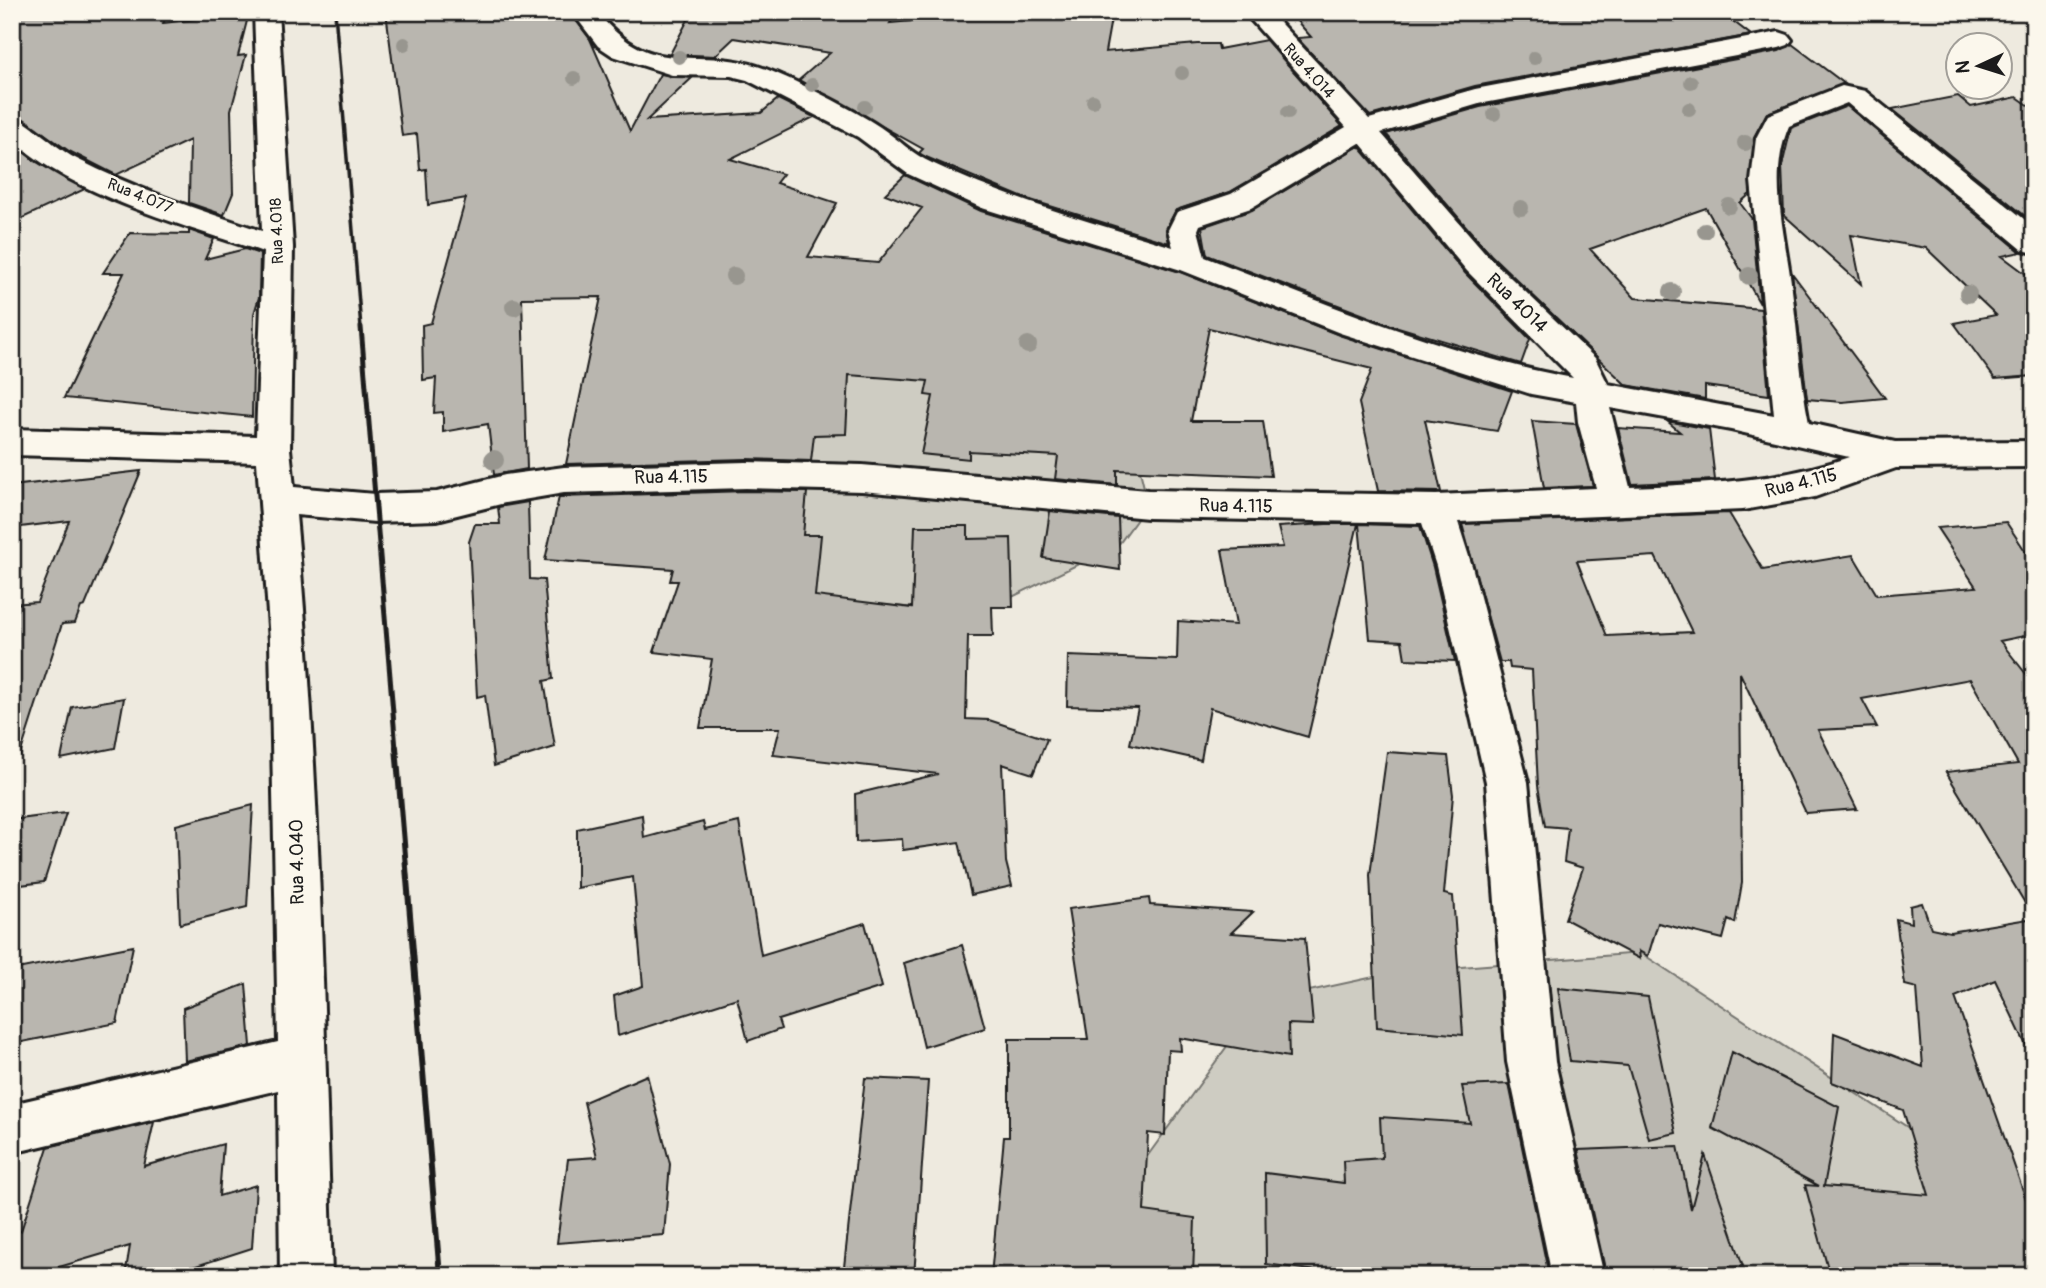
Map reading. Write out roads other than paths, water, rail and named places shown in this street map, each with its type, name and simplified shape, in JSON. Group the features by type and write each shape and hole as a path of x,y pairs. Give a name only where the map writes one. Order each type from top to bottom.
{"street":[{"name":"Rua 4.018","path":"266,12 278,247 273,449"},
{"path":"584,12 607,41 622,51 672,67 731,68 756,74 869,131 918,168 992,201 1192,263 1351,326 1531,382 1794,431 1895,455"},
{"name":"Rua 4.014","path":"1256,12 1363,129"},
{"path":"1192,263 1183,230 1187,219 1241,201 1363,129 1475,97 1779,40"},
{"path":"1794,431 1781,349 1765,170 1772,130 1778,121 1842,94 1856,97 2034,243"},
{"name":"Rua 4.077","path":"12,124 34,146 71,167 195,219 278,247"},
{"name":"Rua 4014","path":"1363,129 1478,264 1583,366 1591,380 1595,422 1617,502"},
{"path":"12,442 273,449"},
{"name":"Rua 4.040","path":"273,449 275,499 289,641 297,828 306,1276"},
{"name":"Rua 4.115","path":"275,499 375,508 437,506 505,489 564,480 746,475 862,478 1148,504 1436,509 1744,496 1815,484 1895,455 2034,454"},
{"path":"1436,509 1454,566 1507,782 1531,1062 1578,1276"},
{"path":"12,1129 300,1061"}],"railway":[{"path":"335,12 361,328"},
{"path":"361,327 396,749"},
{"path":"396,747 440,1276"}]}
